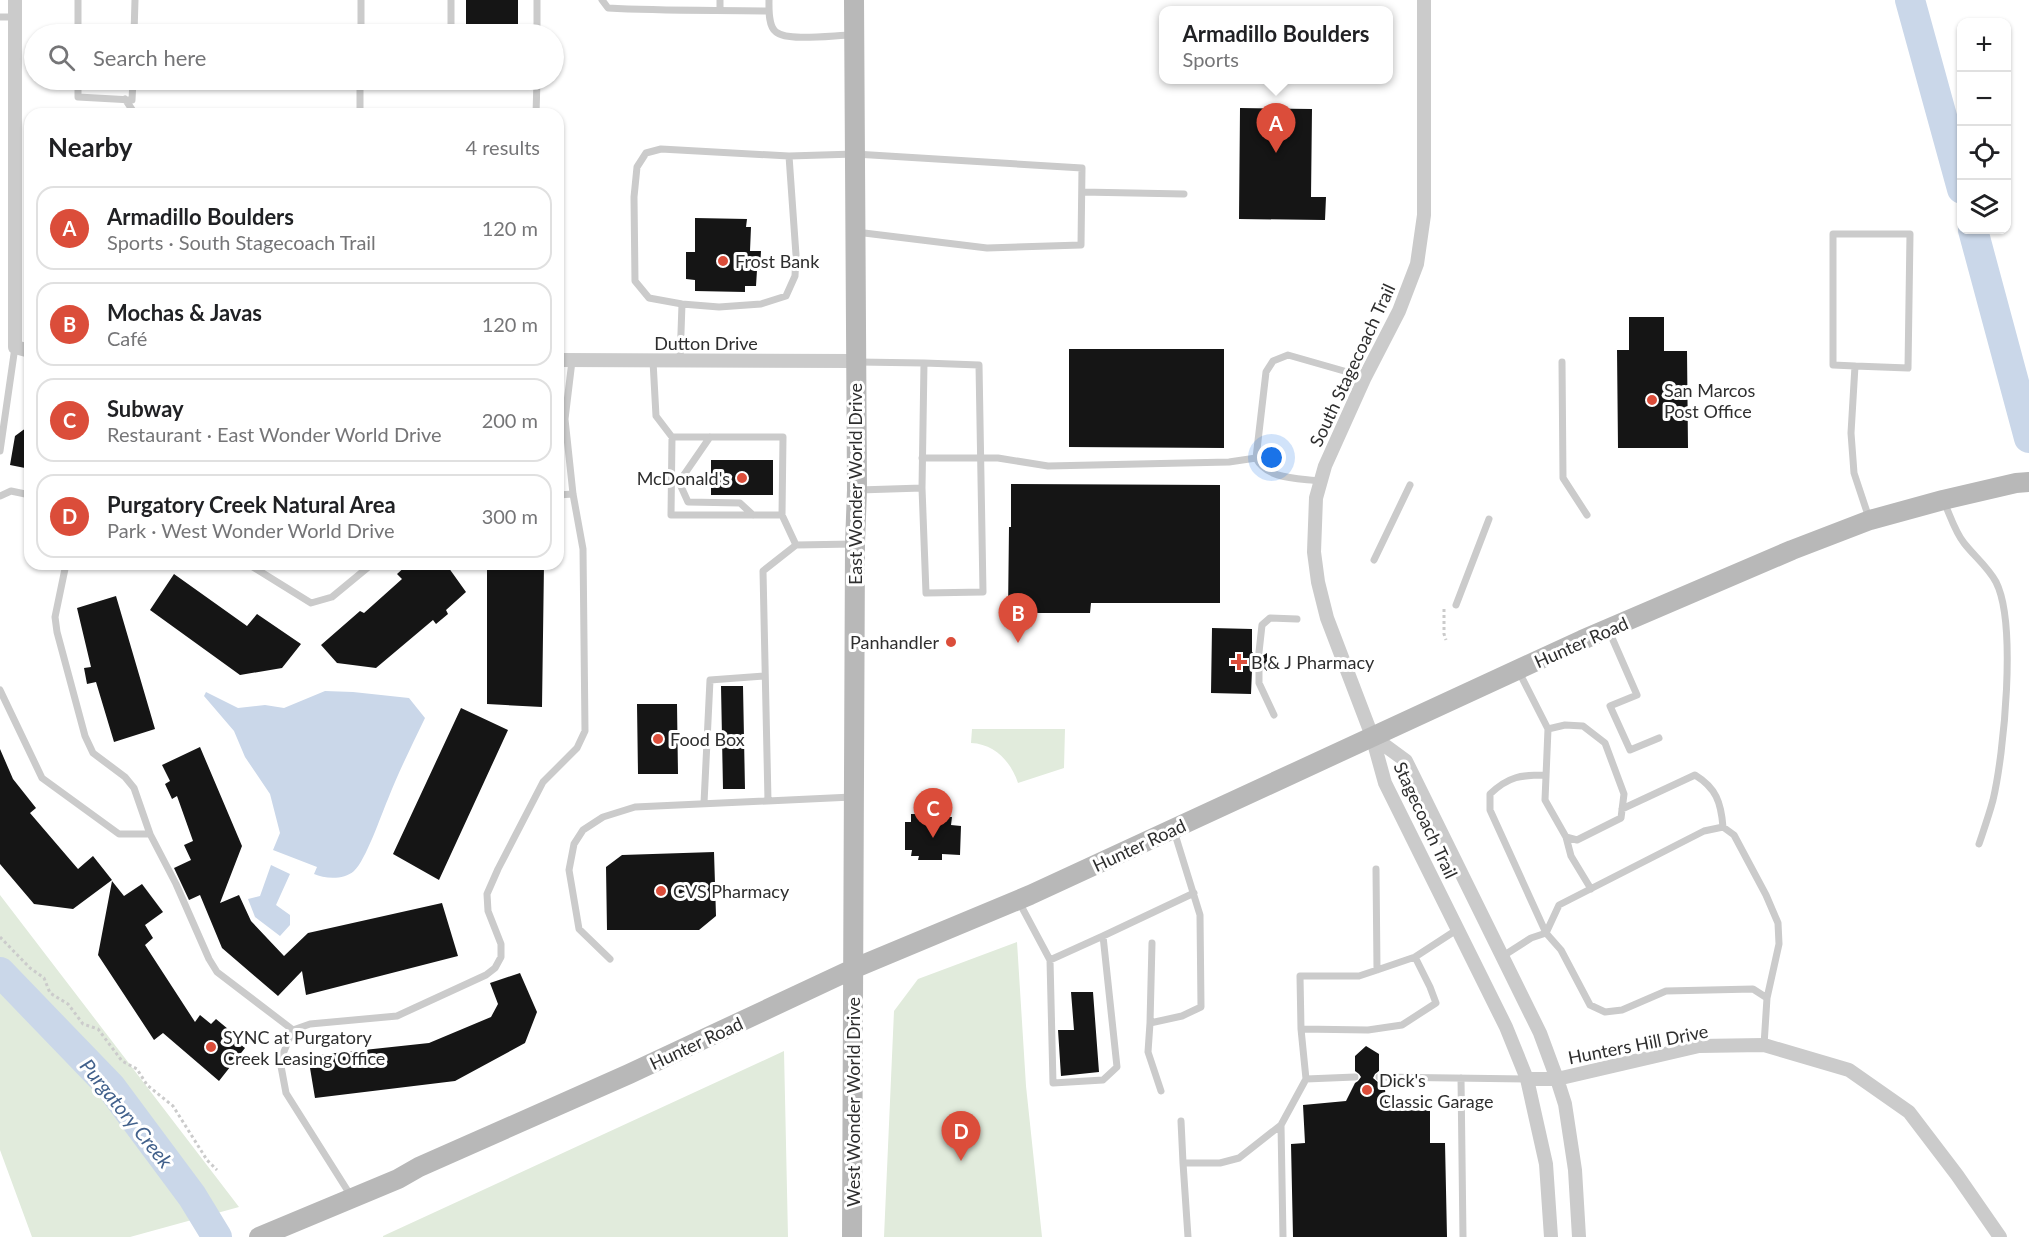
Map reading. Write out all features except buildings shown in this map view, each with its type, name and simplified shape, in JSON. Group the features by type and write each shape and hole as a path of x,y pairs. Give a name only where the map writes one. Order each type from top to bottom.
{"main road":[{"name":"East Wonder World Drive","path":"855,0 857,490 855,968"},
{"name":"Hunter Road","path":"268,1233 398,1179 419,1167 639,1069 855,968 1018,900 1608,629 1792,550 1870,520 1943,500 2029,482"},
{"name":"West Wonder World Drive","path":"852,1237 855,968"}],"street":[{"path":"15,0 15,347 24,349"},
{"name":"South Stagecoach Trail","path":"1372,736 1326,618 1314,552 1314,526 1320,481 1418,264 1424,215 1424,0"},
{"name":"Dutton Drive","path":"565,360 855,362"},
{"name":"Stagecoach Trail","path":"1372,736 1385,783 1506,1027 1527,1079 1546,1164 1551,1237"},
{"name":"Stagecoach Trail","path":"1372,736 1406,760 1540,1033 1565,1104 1575,1170 1579,1237"},
{"name":"Hunters Hill Drive","path":"1527,1079 1557,1079 1699,1046 1764,1045 1849,1070 1909,1112 2000,1237"}],"lane":[{"path":"78,0 78,24"},
{"path":"134,24 135,0"},
{"path":"361,24 362,0"},
{"path":"451,0 451,24"},
{"path":"537,0 537,24"},
{"path":"602,0 608,8 666,11 768,11"},
{"path":"720,0 720,10"},
{"path":"769,0 768,11 772,27 777,33 791,37 854,34"},
{"path":"0,17 15,17"},
{"path":"78,90 78,97 132,100 132,90"},
{"path":"360,90 360,108"},
{"path":"536,108 537,90"},
{"path":"125,99 131,108"},
{"path":"789,156 796,255 795,276 786,296 761,304 719,307 649,298 635,281 634,197 637,167 646,153 661,149 789,156 855,154 1082,168 1081,245 987,248 855,232"},
{"path":"1082,192 1184,194"},
{"path":"1833,234 1910,234 1908,368 1855,366 1833,365 1833,234"},
{"path":"680,361 682,304"},
{"path":"0,451 15,347"},
{"path":"1320,481 1279,476 1260,466 1256,458 1266,372 1273,361 1288,355 1365,377"},
{"path":"352,1198 286,1093 280,1061 293,1030 310,1024 397,1016 486,975 495,968 501,957 501,944 488,911 487,894 543,782 577,748 585,731 583,549 573,494 565,419 565,360"},
{"path":"653,361 656,416 672,437 671,515 782,515"},
{"path":"855,362 924,363 979,365 982,592 926,593 922,488 924,363"},
{"path":"1562,362 1563,478 1587,515"},
{"path":"1855,366 1851,433 1854,473 1870,520"},
{"path":"672,437 783,437 782,515 796,545"},
{"path":"710,437 680,482 688,502 740,503 753,515"},
{"path":"922,458 998,458 1048,466 1229,462 1256,458"},
{"path":"1374,560 1410,485"},
{"path":"857,490 922,488"},
{"path":"0,496 11,491 24,494"},
{"path":"564,495 573,494"},
{"path":"1943,500 1962,542 1995,582 2002,598 2005,621 2007,649 2004,733 1993,798 1979,844"},
{"path":"1455,605 1489,519"},
{"path":"768,801 763,571 796,545 855,544"},
{"path":"65,570 55,617 57,632 85,736 93,753 125,777 134,788 150,834 217,972 293,1030"},
{"path":"258,570 311,603 332,597 365,570"},
{"path":"1259,652 1262,625 1270,618 1297,619"},
{"path":"1608,629 1636,695 1611,706 1630,750 1659,738"},
{"path":"1258,670 1259,683 1274,715"},
{"path":"1518,670 1548,729 1545,800 1566,837 1571,856 1591,889"},
{"path":"704,803 711,681 765,676"},
{"path":"0,690 42,778 119,834 150,834"},
{"path":"1548,729 1565,725 1583,726 1605,743 1624,794 1621,818 1577,840 1566,837"},
{"path":"1546,775 1526,775 1503,782 1490,794 1490,810 1546,933 1561,950 1590,1005 1605,1012 1622,1010 1666,991 1753,989 1767,998"},
{"path":"1622,809 1695,775 1709,783 1721,808 1723,827"},
{"path":"610,958 579,929 569,870 574,844 583,830 603,817 635,807 855,797"},
{"path":"1503,956 1531,938 1546,933 1559,905 1704,831 1723,827 1734,835 1778,923 1779,944 1767,998 1764,1045"},
{"path":"1150,1023 1182,1017 1201,1007 1200,915 1174,829"},
{"path":"1376,869 1377,970"},
{"path":"1050,960 1194,893"},
{"path":"1018,900 1050,960 1053,1083 1102,1080 1118,1067 1103,936"},
{"path":"1183,1163 1220,1162 1239,1158 1281,1125 1306,1079 1300,976 1359,975 1377,970 1415,957 1458,928"},
{"path":"1152,943 1148,1052 1161,1091"},
{"path":"1302,1029 1368,1030 1402,1025 1436,1003 1415,957"},
{"path":"1306,1079 1355,1077"},
{"path":"1379,1077 1527,1079"},
{"path":"1461,1078 1463,1237"},
{"path":"1181,1122 1188,1237"},
{"path":"1281,1125 1283,1237"}],"path":[{"path":"1444,609 1446,640"},
{"path":"0,937 30,968 44,978 50,993 68,1004 83,1024 98,1029 122,1061 137,1069 147,1085 173,1106 207,1160 217,1170"}],"green space":[{"path":"972,729 1065,729 1064,768 1018,783 1011,768 1001,756 987,747 971,743"},
{"path":"0,895 239,1207 130,1237 32,1237 0,1150"},
{"path":"1017,942 1026,1086 1042,1237 884,1237 894,1011 918,979"},
{"path":"784,1051 788,1237 383,1237 383,1236"}],"water":[{"path":"325,691 409,698 425,718 359,865 350,874 334,878 314,874 317,867 273,850 280,833 270,794 245,757 234,731 204,696 206,692 238,708 265,705 284,708"},
{"path":"271,865 290,874 276,905 290,915 290,925 280,936 255,917 248,899 260,896"}],"waterway":[{"path":"1910,0 1960,180"},
{"path":"1974,234 2029,438"},
{"name":"Purgatory Creek","path":"0,972 111,1087 192,1196 217,1237"}],"place":[{"name":"Armadillo Boulders","path":"1276,153"},
{"name":"Frost Bank","path":"723,261"},
{"name":"San Marcos Post Office","path":"1652,400"},
{"name":"McDonald's","path":"742,478"},
{"name":"Panhandler","path":"951,642"},
{"name":"Mochas & Javas","path":"1018,643"},
{"name":"B & J Pharmacy","path":"1239,662"},
{"name":"Food Box","path":"658,739"},
{"name":"Subway","path":"933,838"},
{"name":"CVS Pharmacy","path":"661,891"},
{"name":"SYNC at Purgatory Creek Leasing Office","path":"211,1047"},
{"name":"Dick's Classic Garage","path":"1367,1090"},
{"name":"Purgatory Creek Natural Area","path":"961,1161"}]}
